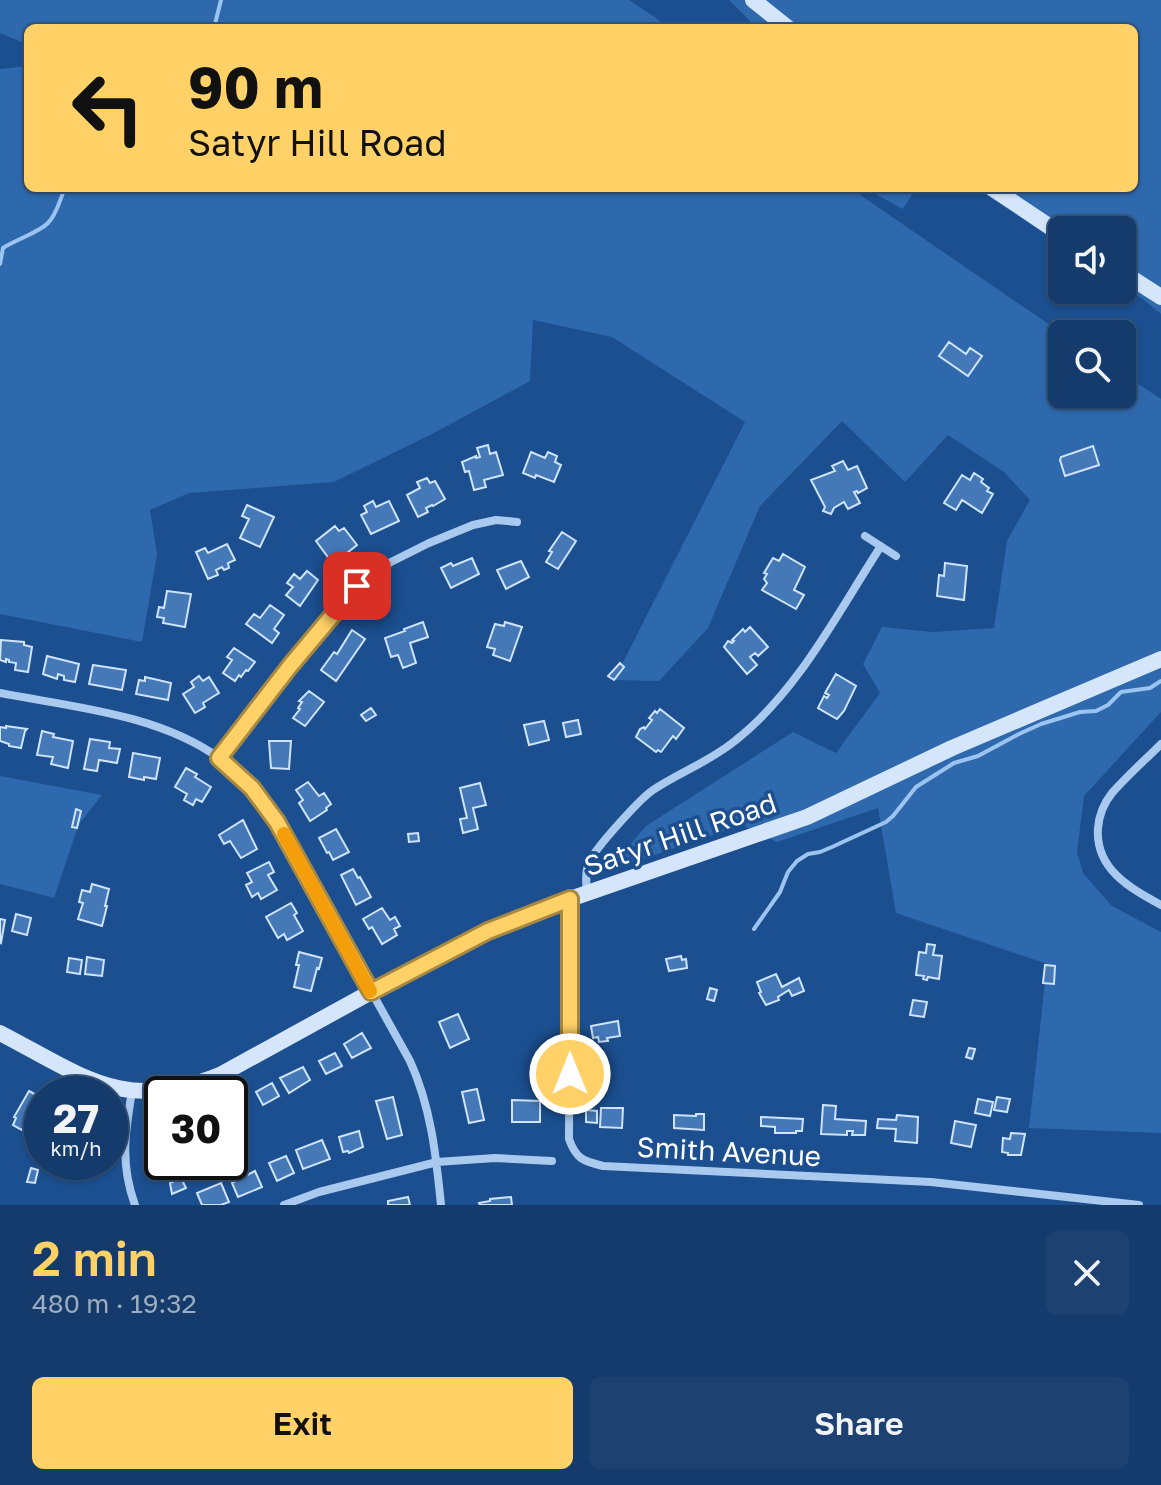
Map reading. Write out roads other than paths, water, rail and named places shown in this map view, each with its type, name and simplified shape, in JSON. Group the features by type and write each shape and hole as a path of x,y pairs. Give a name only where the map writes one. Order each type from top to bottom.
{"street":[{"path":"753,0 783,24"},
{"path":"998,192 1048,226"},
{"path":"1136,281 1161,297"},
{"path":"219,758 357,586 391,562 473,525 496,520 517,522"},
{"path":"865,536 896,556"},
{"path":"587,893 587,869 595,851 651,791 715,756 779,700 881,546"},
{"name":"Satyr Hill Road","path":"0,1033 81,1077 104,1085 132,1091 179,1089 220,1075 488,931 570,899 807,817 966,742 1160,659"},
{"path":"0,693 146,723 183,736 219,758 252,788 277,822 421,1085 428,1108 441,1205"},
{"path":"1161,744 1111,794 1103,807 1098,834 1104,862 1113,874 1161,905"},
{"name":"Smith Avenue","path":"570,899 569,1139 579,1158 603,1166 931,1182 1139,1205"},
{"path":"132,1091 124,1147 125,1168 135,1205"},
{"path":"284,1205 319,1192 437,1162 495,1158 552,1161"}],"waterway":[{"path":"215,24 221,0"},
{"path":"0,264 3,248 48,223 63,192"},
{"path":"754,929 797,861 886,822 916,787 954,763 978,756 1041,724 1080,712 1096,711 1108,705 1121,692 1150,688 1161,681"}]}
